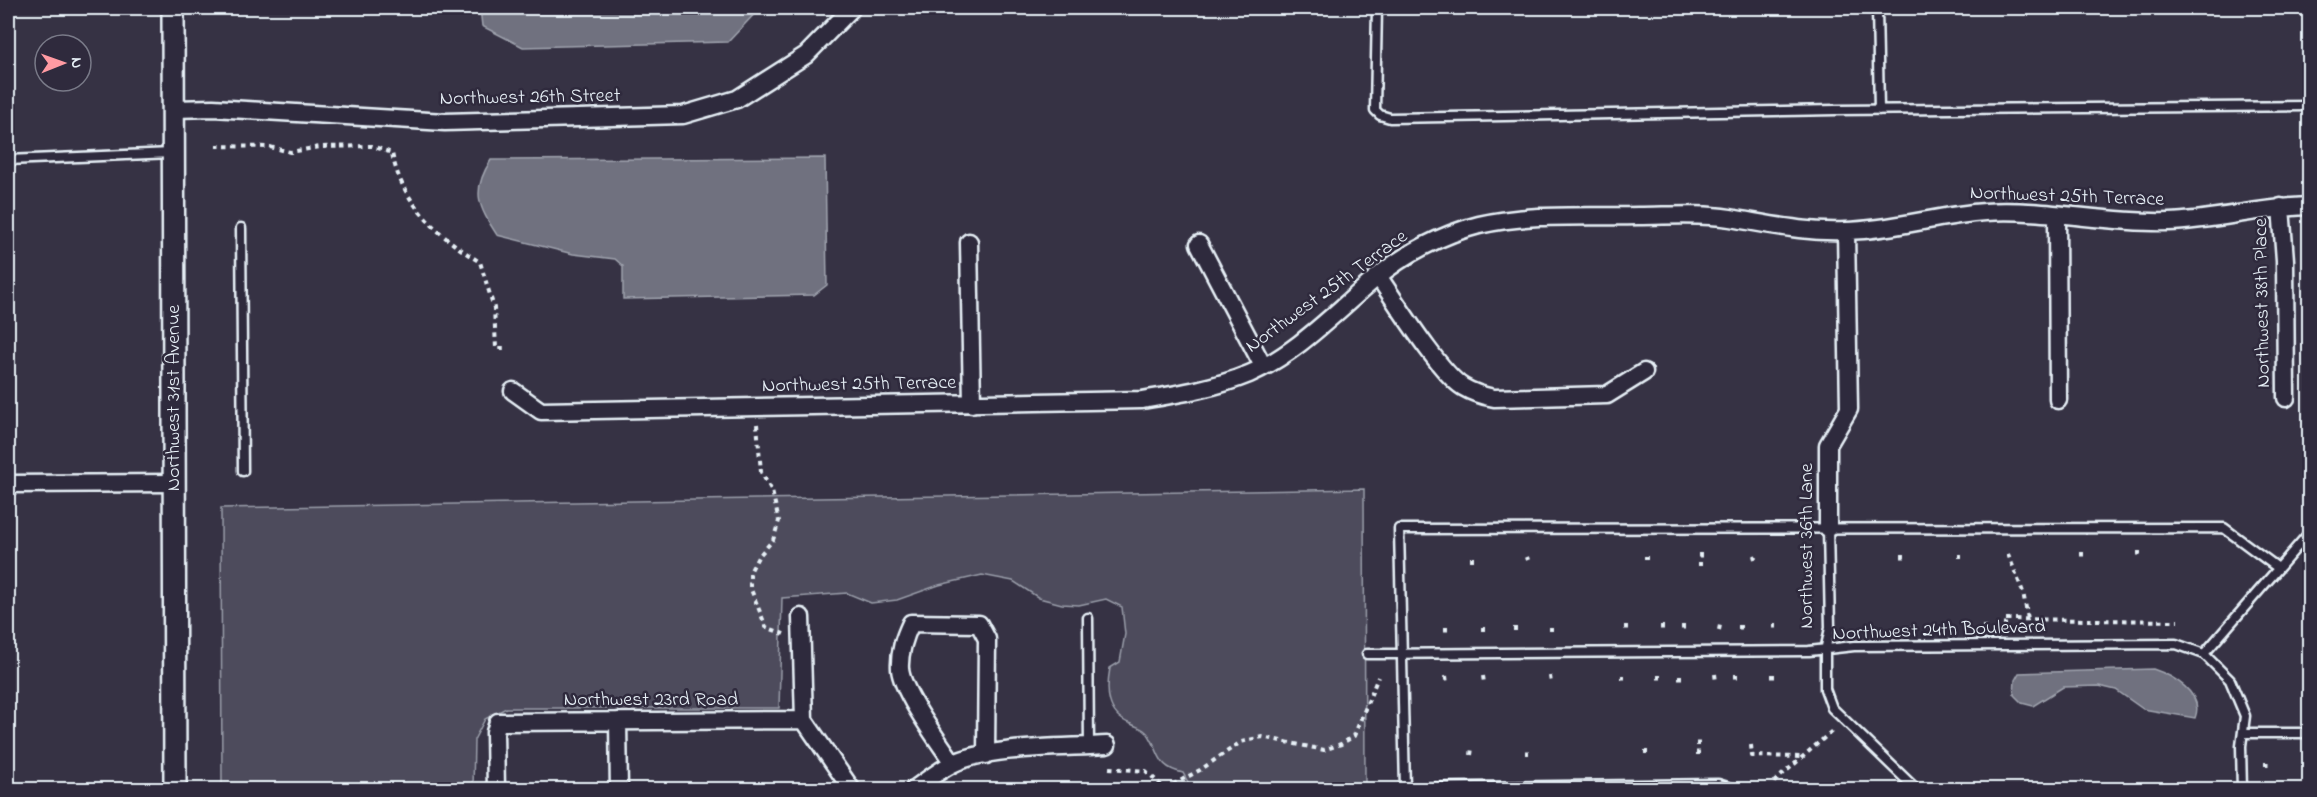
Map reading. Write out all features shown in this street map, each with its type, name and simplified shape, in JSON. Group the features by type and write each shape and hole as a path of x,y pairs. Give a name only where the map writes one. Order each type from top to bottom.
{"street":[{"name":"Northwest 31st Avenue","path":"173,8 176,789"},
{"name":"Northwest 26th Street","path":"174,109 213,108 445,122 683,115 737,99 806,55 852,8"},
{"name":"Northwest 25th Terrace","path":"513,391 541,411 1142,400 1206,387 1251,373 1332,318 1378,276 1442,237 1478,226 1526,218 1707,216 1800,230 1846,231 1944,216 1990,212 2169,222 2215,218 2282,207 2310,206"},
{"name":"Northwest 38th Place","path":"2282,207 2286,398"},
{"path":"2057,215 2058,400"},
{"name":"Northwest 36th Lane","path":"1828,528 1828,445 1849,409 1846,231"},
{"path":"969,242 972,404"},
{"path":"1198,244 1263,366"},
{"path":"1378,276 1445,370 1462,386 1478,395 1494,398 1607,395 1644,372"},
{"path":"8,484 175,483"},
{"path":"801,617 804,720 852,789"},
{"path":"953,763 905,685 900,669 901,644 910,623 979,624 987,639 986,755"},
{"name":"Northwest 23rd Road","path":"496,789 495,732 498,722 804,720"},
{"path":"618,721 619,789"},
{"path":"913,789 953,763 986,755 1107,745"}],"lane":[{"path":"1377,8 1375,110 1380,116 1390,118 2310,106"},
{"path":"1877,8 1879,110"},
{"path":"8,160 173,153"},
{"path":"241,228 243,471"},
{"name":"Northwest 36th Lane","path":"1828,528 1830,628 1825,651 1826,689 1832,708 1917,789"},
{"path":"1737,789 1718,784 1405,788 1399,529 2224,528 2278,568"},
{"path":"2242,789 2241,746 2245,734 2244,713 2230,680 2204,654 2310,532"},
{"path":"1088,618 1089,747"},
{"name":"Northwest 24th Boulevard","path":"1367,654 1825,651 1854,646 2176,644 2204,654"},
{"path":"2245,734 2310,733"}],"path":[{"path":"216,146 270,147 290,152 320,147 372,146 392,153 395,171 410,201 457,248 480,262 494,308 496,348 507,348"},
{"path":"755,408 761,472 772,491 779,521 773,540 758,557 750,572 749,582 756,607 766,627 801,638"},
{"path":"2082,552 2082,560"},
{"path":"2139,552 2139,560"},
{"path":"1700,553 1700,566"},
{"path":"2008,554 2023,592 2028,619"},
{"path":"2005,627 2005,619 2178,621"},
{"path":"1715,674 1716,682"},
{"path":"1736,674 1736,682"},
{"path":"1773,674 1773,681"},
{"path":"1623,675 1623,682"},
{"path":"1659,675 1659,682"},
{"path":"1680,675 1680,682"},
{"path":"1446,676 1447,684"},
{"path":"1483,676 1484,683"},
{"path":"1551,676 1551,682"},
{"path":"1109,768 1146,771 1165,789 1200,771 1241,742 1262,737 1324,750 1354,736 1378,677"},
{"path":"1774,782 1832,731"},
{"path":"1698,738 1698,755"},
{"path":"1751,746 1752,756 1802,757"},
{"path":"1471,755 1472,748"},
{"path":"1527,748 1527,755"}],"shaded area":[{"path":"1364,489 1365,789 1186,789 1189,784 1183,773 1164,764 1148,734 1123,720 1112,708 1108,685 1110,668 1120,662 1125,634 1122,607 1106,599 1079,605 1062,604 1039,598 1013,581 982,575 939,585 897,600 871,603 847,593 782,598 779,708 506,708 485,719 474,740 473,789 222,789 221,508"}],"water":[{"path":"480,8 760,8 728,42 523,47 482,26"},
{"path":"825,158 827,285 814,295 623,299 623,266 615,259 573,254 497,235 481,207 479,198 481,181 491,160"},
{"path":"2153,669 2177,681 2191,693 2197,709 2195,718 2143,709 2116,690 2099,686 2063,687 2033,706 2022,703 2014,695 2015,680 2019,673"}]}
